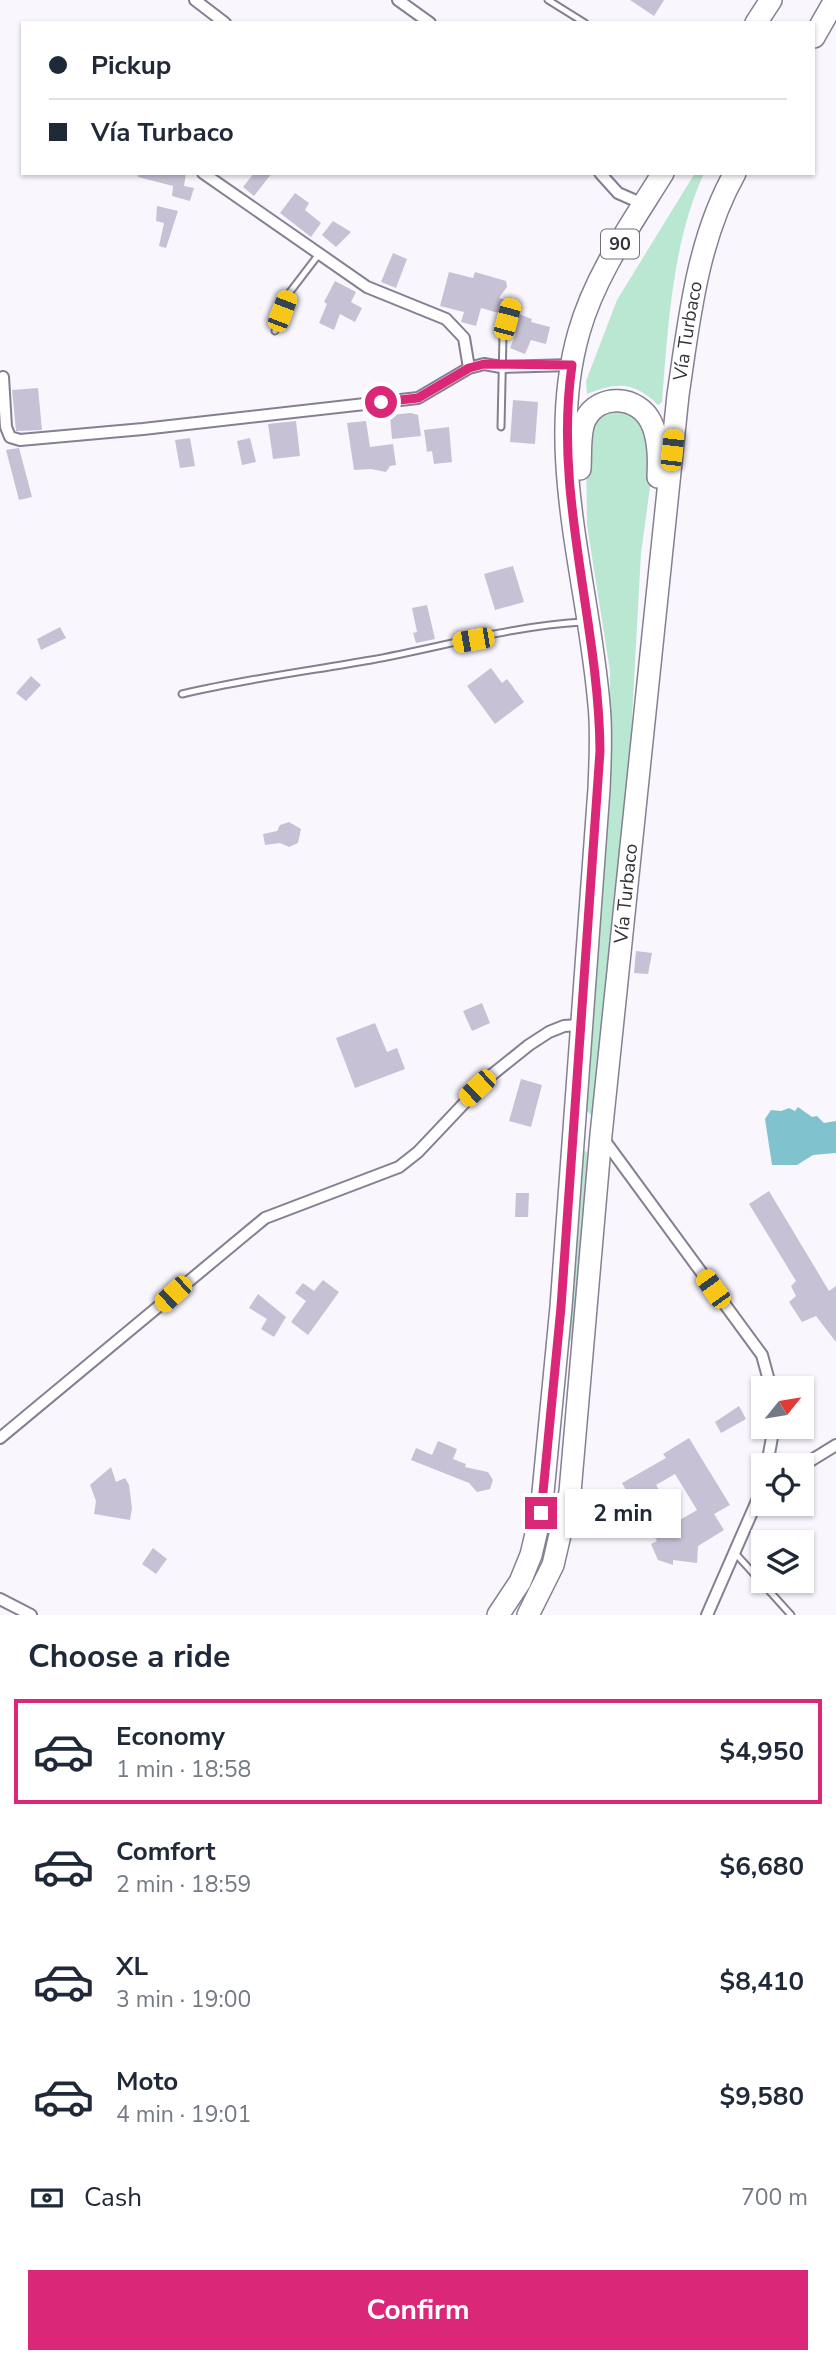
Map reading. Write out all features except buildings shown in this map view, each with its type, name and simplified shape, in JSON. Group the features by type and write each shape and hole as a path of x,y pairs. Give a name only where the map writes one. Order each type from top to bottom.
{"highway":[{"path":"757,21 771,0"},
{"path":"815,35 835,0"},
{"name":"Vía Turbaco","path":"498,1615 527,1564 541,1513 561,1307 600,751 600,706 570,489 566,405 579,334 593,295 662,175"},
{"name":"Vía Turbaco","path":"528,1615 553,1565 570,1492 601,1135 678,395 691,307 714,219 734,175"},
{"path":"570,489 580,473 583,423 594,408 603,403 621,400 645,412 652,424 659,468 646,613 652,640"}],"street":[{"path":"195,0 222,21"},
{"path":"398,0 427,21"},
{"path":"206,175 368,287 446,319 464,338 469,368"},
{"path":"602,175 618,193 643,204"},
{"path":"4,377 6,427 10,437 20,440 168,427 418,398 469,368 484,364 501,367 572,365"},
{"path":"0,1438 265,1218 399,1167 418,1152 489,1077 529,1045 556,1029 580,1025"},
{"path":"601,1135 762,1355 768,1376"},
{"path":"814,1459 836,1445"},
{"path":"708,1615 751,1515"},
{"path":"0,1599 31,1615"}],"lane":[{"path":"548,0 582,21"},
{"path":"275,331 289,292 319,254"},
{"path":"501,427 503,335 512,303"},
{"path":"182,694 242,679 373,660 510,631 589,621"},
{"path":"734,1553 791,1615"}],"green space":[{"path":"694,175 703,175 693,200 678,256 669,315 662,402 658,405 641,391 625,386 607,387 587,394 586,381 617,300"},
{"path":"631,410 644,424 652,473 641,553 630,755 595,1120 585,1108 610,718 610,671 587,525 586,442 590,424 604,412"},
{"path":"586,1151 589,1158 576,1334 565,1347 579,1154"}],"water":[{"path":"798,1107 812,1117 817,1116 824,1123 836,1121 836,1153 813,1155 797,1165 772,1165 765,1119 771,1110 789,1108 795,1111"}],"route":[{"path":"381,402 418,398 469,368 484,364 501,367 572,365 566,405 570,489 600,706 600,751 561,1307 541,1513"}]}
